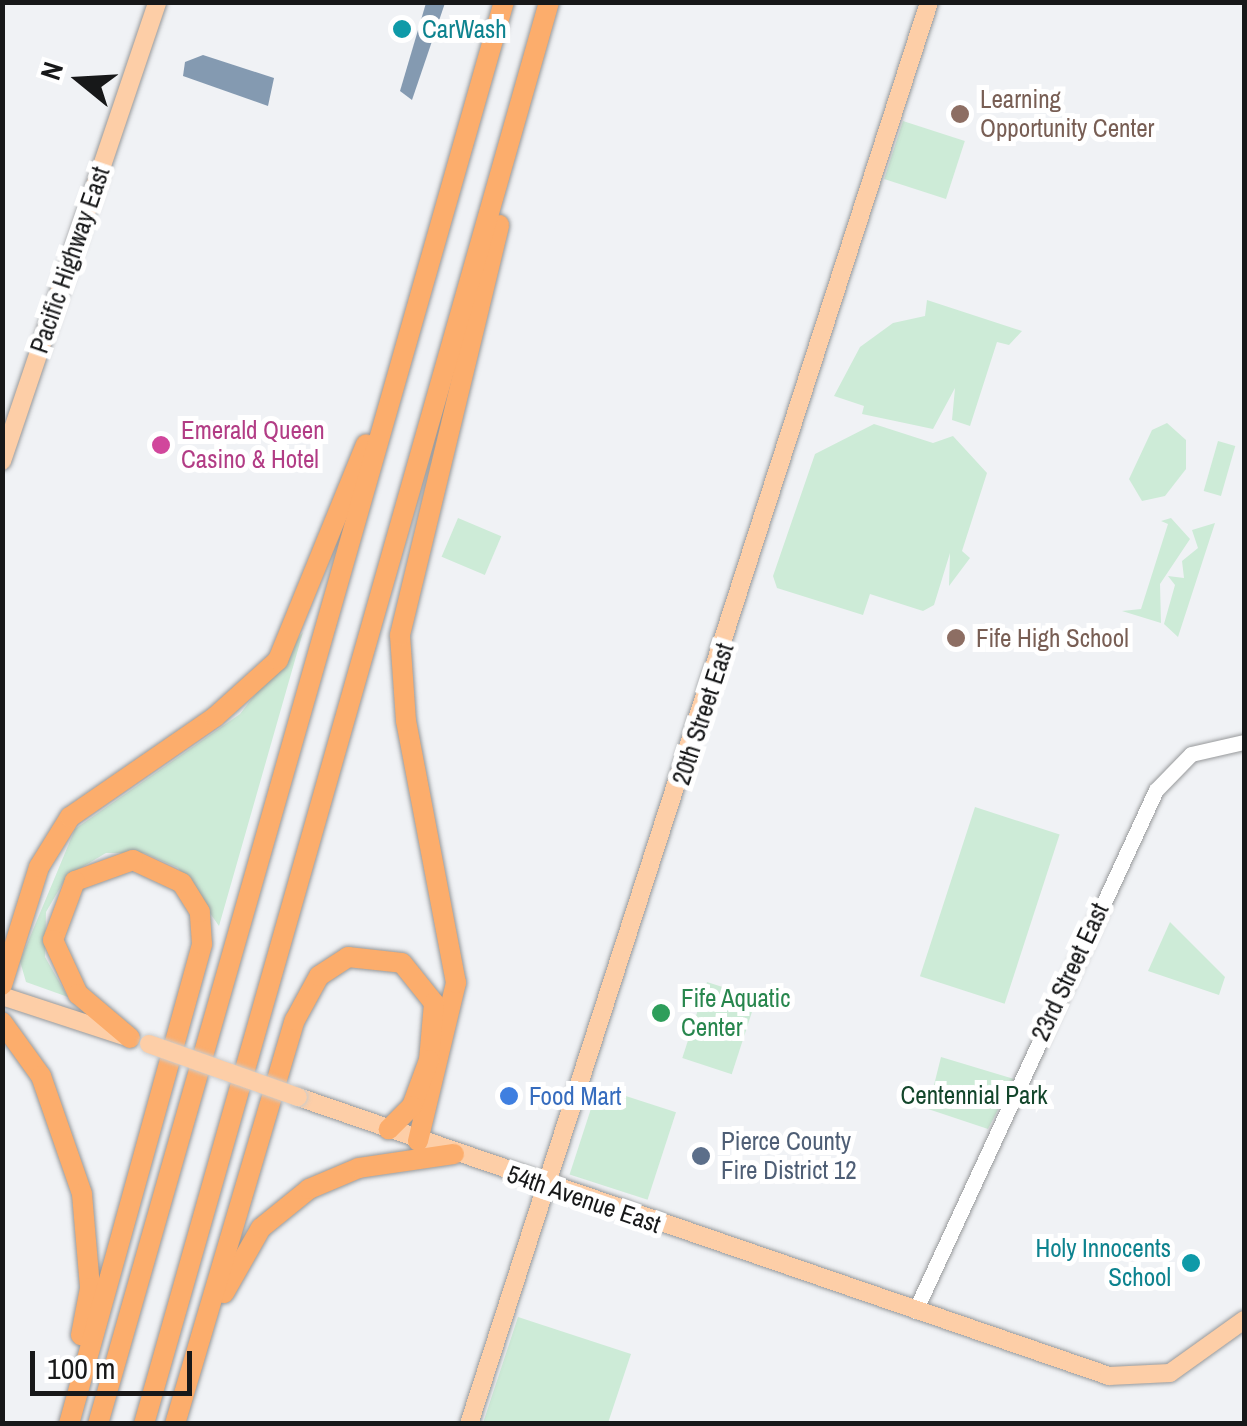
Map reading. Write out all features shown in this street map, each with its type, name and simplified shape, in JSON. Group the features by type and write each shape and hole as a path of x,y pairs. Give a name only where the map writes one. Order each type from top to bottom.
{"highway":[{"path":"98,1424 504,2"},
{"path":"144,1424 549,2"},
{"path":"418,1140 456,983 406,721 400,635 498,226 510,139"},
{"path":"2,985 39,867 70,818 243,696 278,660 434,252"},
{"path":"69,1424 202,944 200,912 182,882 132,860 76,881 53,940 78,994 139,1041"},
{"path":"175,1424 294,1020 319,976 348,957 402,963 434,1003 430,1060 412,1106 389,1129"},
{"path":"2,1022 41,1076 88,1224 90,1288 56,1424"},
{"path":"191,1368 244,1252 283,1206 359,1168 454,1154"}],"main road":[{"name":"Pacific Highway East","path":"2,461 157,2"},
{"name":"20th Street East","path":"469,1424 929,2"},
{"name":"54th Avenue East","path":"2,996 139,1041 545,1187 1109,1376 1170,1374 1244,1320"}],"street":[{"name":"23rd Street East","path":"915,1311 1147,807 1191,754 1244,742"}],"green space":[{"path":"903,121 965,141 946,199 884,179"},
{"path":"927,300 1022,331 1009,345 997,342 970,426 952,420 955,388 933,429 862,414 864,406 834,396 860,347 893,323 925,316"},
{"path":"1167,423 1186,440 1186,469 1165,496 1142,501 1129,479 1152,430"},
{"path":"874,424 933,443 953,436 987,473 962,551 970,558 949,586 950,553 934,605 923,611 870,594 863,615 777,588 773,576 815,454"},
{"path":"1218,441 1235,446 1221,496 1204,491"},
{"path":"458,518 501,536 485,575 442,557"},
{"path":"1171,518 1190,539 1160,584 1161,623 1122,611 1141,609 1168,524 1161,521"},
{"path":"1215,523 1178,637 1164,624 1175,585 1168,576 1184,578 1182,561 1198,548 1192,530"},
{"path":"303,632 219,926 178,868 144,853 106,853 67,876 46,912 45,957 68,997 26,982 20,961 75,829 240,714"},
{"path":"975,807 1060,835 1005,1004 920,976"},
{"path":"1170,922 1225,977 1219,995 1148,971"},
{"path":"707,982 756,998 732,1074 682,1058"},
{"name":"Centennial Park","path":"941,1057 1014,1079 988,1129 928,1109"},
{"path":"598,1087 676,1112 648,1200 570,1174"},
{"path":"518,1317 631,1354 608,1423 483,1423"}],"water":[{"path":"426,3 445,3 412,100 400,91"},
{"path":"203,55 274,78 268,106 183,76 185,62"}],"place":[{"name":"CarWash","path":"402,29"},
{"name":"Learning Opportunity Center","path":"960,114"},
{"name":"Emerald Queen Casino & Hotel","path":"161,445"},
{"name":"Fife High School","path":"956,638"},
{"name":"Fife Aquatic Center","path":"661,1013"},
{"name":"Food Mart","path":"509,1096"},
{"name":"Pierce County Fire District 12","path":"701,1156"},
{"name":"Holy Innocents School","path":"1191,1263"}]}
